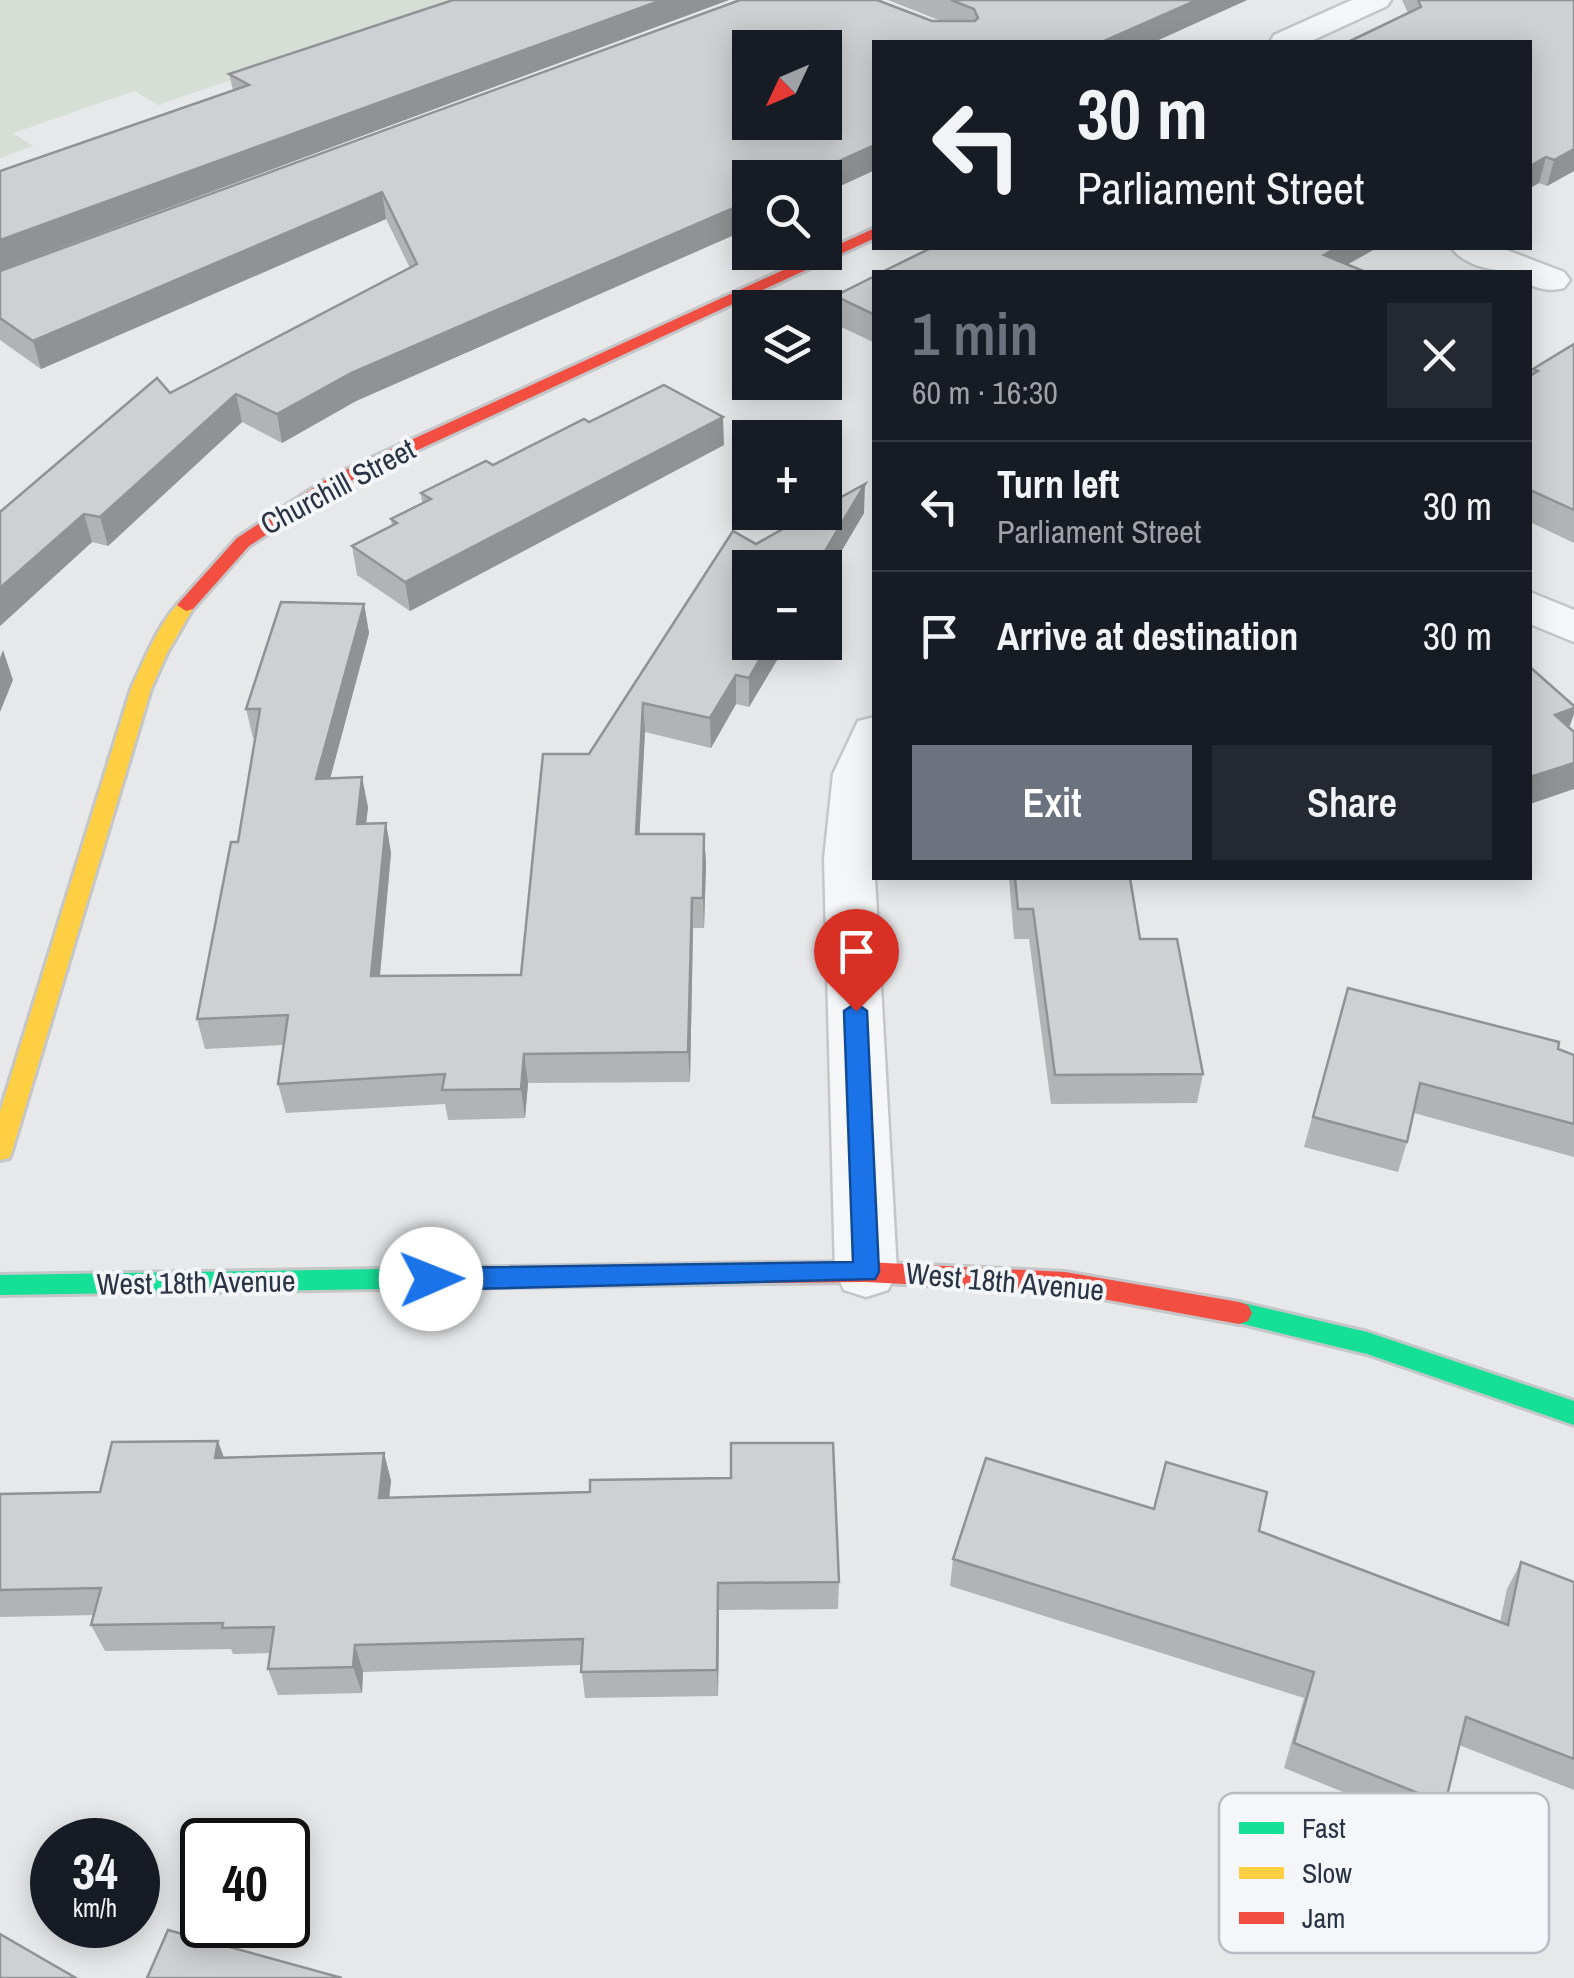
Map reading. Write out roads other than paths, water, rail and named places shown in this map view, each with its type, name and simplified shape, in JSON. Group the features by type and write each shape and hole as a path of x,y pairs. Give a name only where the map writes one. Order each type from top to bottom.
{"street":[{"path":"1288,40 1376,0"},
{"name":"Churchill Street","path":"0,1151 141,688 174,617 220,561 271,518 336,482 872,233"},
{"path":"1475,250 1526,270"},
{"path":"1532,607 1574,628"},
{"path":"866,1272 850,859 858,774 872,739"},
{"name":"West 18th Avenue","path":"0,1285 866,1272 1066,1282 1281,1320 1444,1366 1574,1413"}]}
